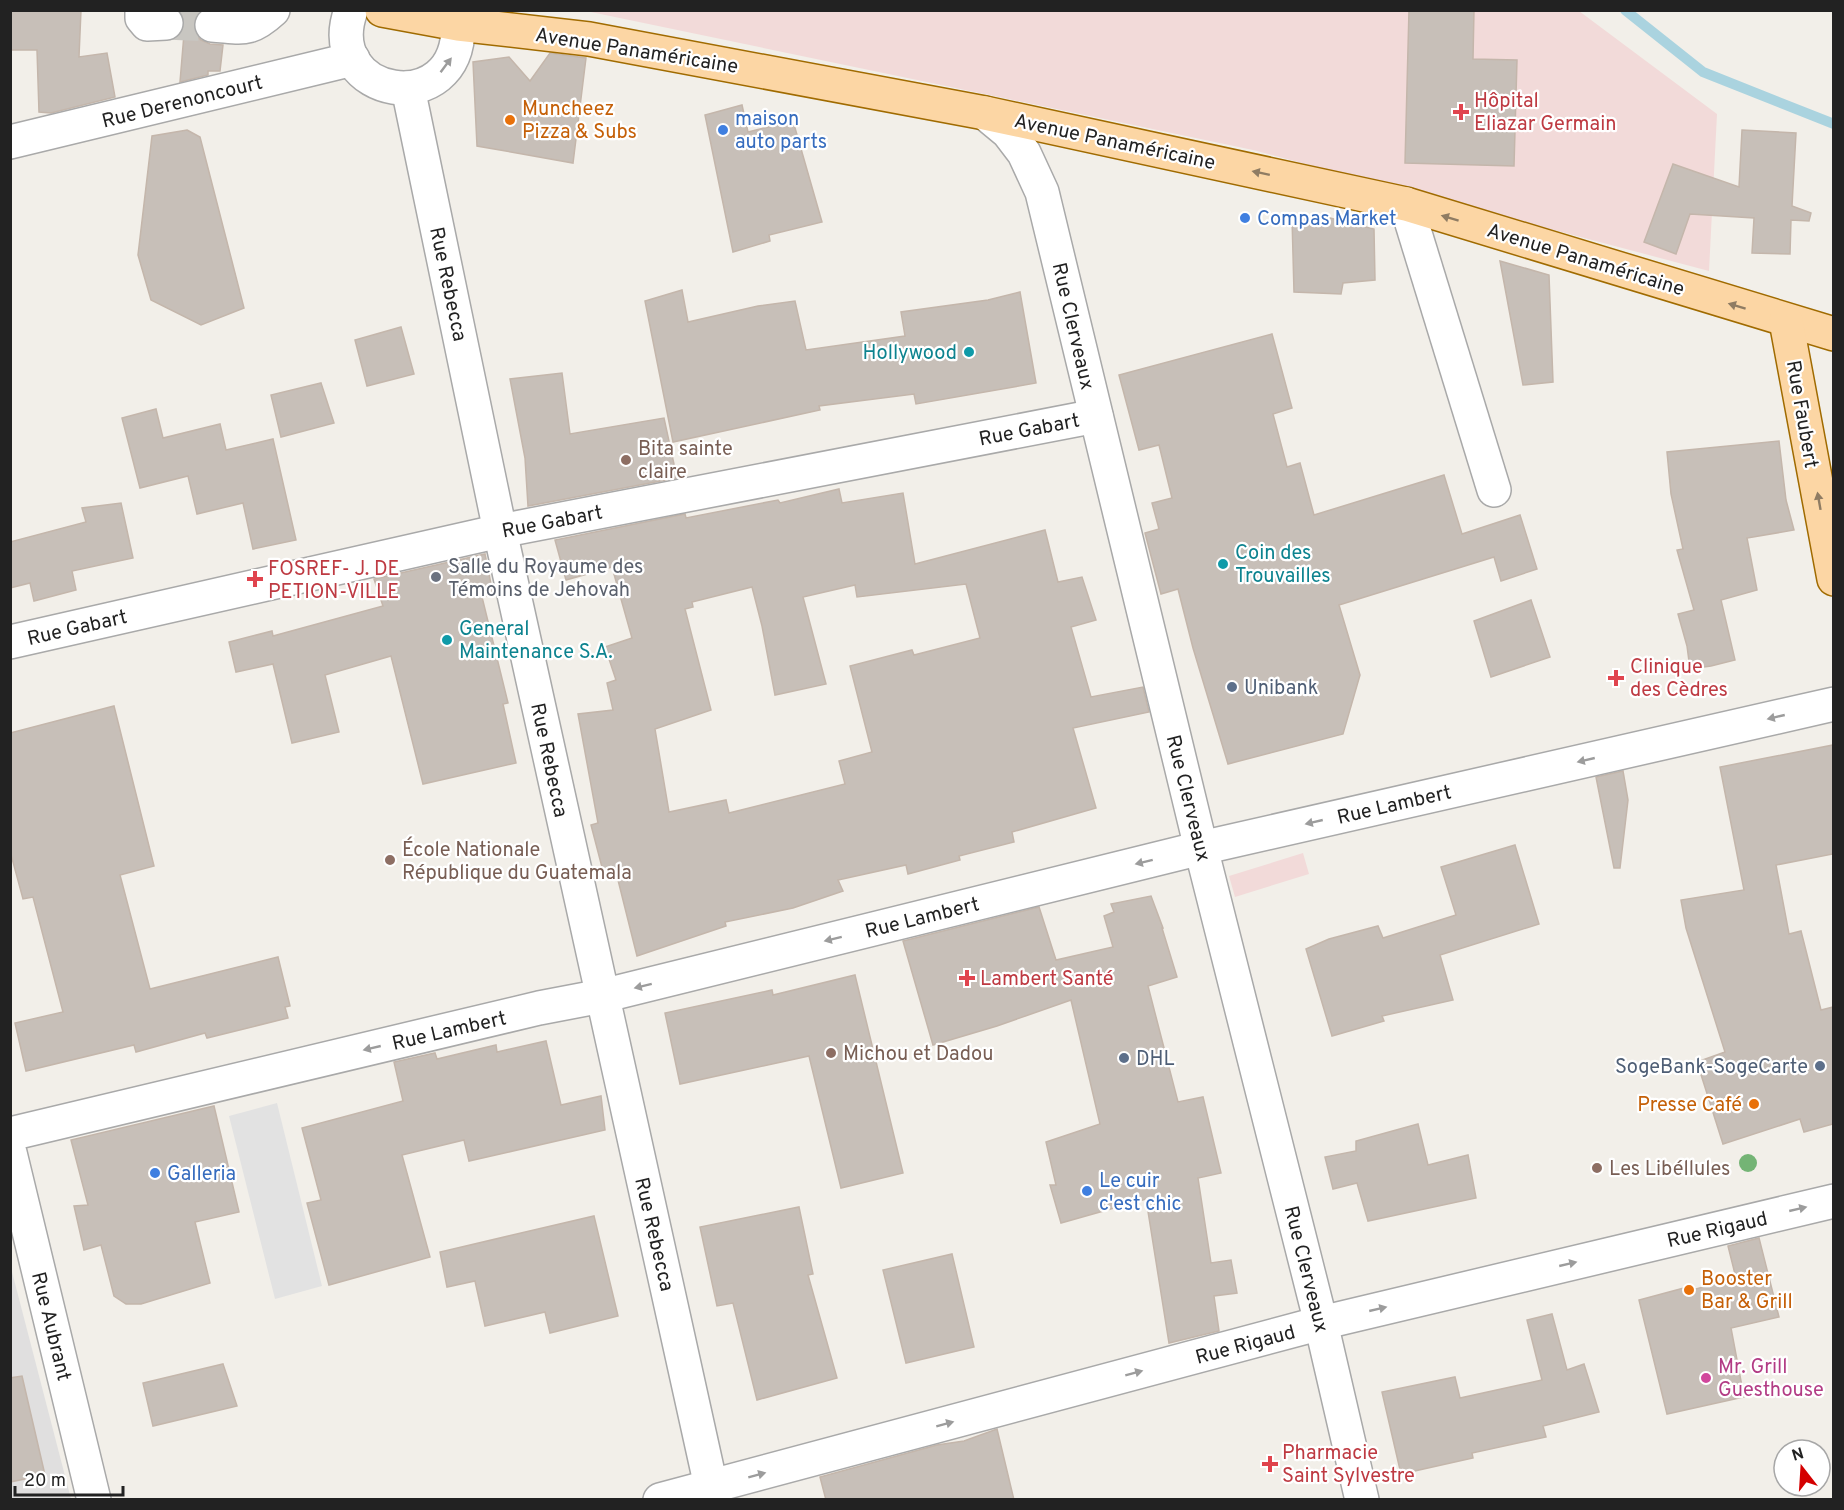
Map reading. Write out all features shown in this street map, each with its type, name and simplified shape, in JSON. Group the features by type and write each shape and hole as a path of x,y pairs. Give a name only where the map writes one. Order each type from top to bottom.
{"main road":[{"name":"Avenue Panaméricaine","path":"382,10 458,24 589,39 985,113 1406,204 1833,334"},
{"name":"Rue Faubert","path":"1786,321 1833,579"}],"street":[{"path":"212,25 248,27 262,20 273,10"},
{"path":"351,10 347,23 347,42 353,59 362,72 376,83 391,88 421,86 433,80 447,67 456,50 458,24"},
{"name":"Rue Derenoncourt","path":"10,142 353,59"},
{"name":"Rue Rebecca","path":"408,88 500,531 713,1493"},
{"name":"Rue Clerveaux","path":"985,113 1008,132 1024,153 1042,192 1201,848 1321,1323 1362,1500"},
{"path":"1406,204 1494,490"},
{"name":"Rue Gabart","path":"10,642 500,531 1096,416"},
{"name":"Rue Lambert","path":"10,1134 539,1008 602,996 1201,848 1833,704"},
{"name":"Rue Aubrant","path":"10,1153 94,1500"},
{"name":"Rue Rigaud","path":"660,1500 713,1493 1321,1323 1833,1201"}],"shaded area":[{"path":"586,11 1579,11 1717,114 1709,271 1253,150"},
{"path":"1303,853 1309,874 1235,897 1229,876"},
{"path":"277,1103 322,1286 275,1299 229,1116"},
{"path":"11,1268 71,1499 11,1499"}],"building":[{"path":"10,10 81,10 79,57 107,53 115,97 51,113 39,112 37,50 10,50"},
{"path":"186,10 201,10 196,15 193,24 195,34 201,40 210,44 223,45 220,71 208,71 208,75 180,82"},
{"name":"Hôpital Eliazar Germain","path":"1409,10 1474,10 1473,59 1517,60 1514,166 1405,163"},
{"path":"550,53 586,58 573,163 477,146 473,62 509,57 530,81"},
{"path":"742,105 748,132 793,121 822,222 769,235 770,241 733,252 705,115"},
{"path":"187,130 200,137 244,308 201,325 151,300 138,255 152,136"},
{"path":"1742,130 1796,133 1792,206 1811,213 1809,221 1791,220 1790,254 1752,253 1754,218 1690,214 1676,254 1644,242 1673,164 1739,187"},
{"path":"1326,217 1374,229 1375,280 1343,283 1341,294 1294,292 1292,218"},
{"path":"1500,261 1549,275 1553,382 1523,385"},
{"path":"682,290 688,322 758,306 795,301 806,350 905,336 901,312 988,300 1020,292 1036,383 916,404 914,394 819,406 820,410 673,442 645,301"},
{"path":"401,327 414,374 367,386 355,340"},
{"path":"1272,334 1292,408 1273,414 1287,467 1300,463 1314,515 1444,475 1462,534 1520,515 1537,569 1501,581 1494,557 1339,605 1360,675 1343,734 1228,764 1178,589 1161,594 1145,533 1159,529 1152,503 1172,498 1159,445 1139,450 1119,375"},
{"path":"562,373 570,434 664,418 677,478 528,506 525,458 510,379"},
{"path":"321,383 334,423 281,437 271,395"},
{"path":"156,409 163,438 220,424 226,450 273,439 296,540 253,549 243,503 197,514 188,476 140,488 122,418"},
{"path":"1779,441 1786,500 1794,530 1747,538 1757,590 1721,600 1735,660 1690,669 1687,646 1678,614 1694,610 1677,550 1683,549 1671,494 1667,452"},
{"path":"839,489 842,503 903,493 915,564 1045,530 1058,582 1082,577 1096,620 1071,627 1091,697 1143,687 1149,712 1073,728 1096,808 1012,832 1014,842 959,856 960,860 908,874 906,865 838,880 843,891 793,908 725,922 726,926 637,956 615,868 603,871 591,825 598,823 578,714 613,710 607,683 616,680 605,647 632,638 612,567 566,580 555,540 685,514 686,518 778,500 780,503","holes":["966,584 980,638 914,655 912,650 850,666 872,752 839,761 845,784 729,813 726,800 669,812 655,729 711,710 685,609 693,607 692,602 752,587 775,695 826,684 803,597 855,585 857,597"]},
{"path":"121,503 133,558 72,571 76,590 34,601 30,583 10,588 10,542 86,522 82,508"},
{"path":"485,554 493,594 482,597 508,703 503,704 516,763 423,784 391,656 325,675 339,732 292,743 273,664 236,672 229,642 272,631 273,636 383,606 374,579"},
{"path":"1531,600 1550,657 1491,677 1474,621"},
{"path":"114,706 154,866 120,875 150,989 278,957 290,1006 285,1007 288,1018 207,1038 205,1033 136,1052 134,1045 26,1071 15,1023 63,1012 33,897 23,899 10,851 10,733"},
{"path":"1833,745 1833,854 1776,865 1789,934 1801,931 1821,1010 1833,1007 1833,1124 1804,1132 1800,1119 1723,1144 1697,1062 1725,1052 1686,928 1681,900 1744,890 1720,767"},
{"path":"1623,771 1628,800 1620,868 1614,868 1596,777"},
{"path":"1515,845 1539,924 1440,955 1453,1000 1382,1016 1384,1021 1332,1036 1306,949 1329,939 1378,926 1383,938 1456,915 1441,867"},
{"path":"1151,896 1177,977 1148,986 1178,1102 1203,1097 1221,1173 1198,1178 1211,1263 1231,1260 1237,1293 1214,1296 1219,1331 1169,1343 1146,1199 1061,1223 1050,1185 1056,1185 1046,1142 1100,1124 1071,1000 933,1045 903,941 1039,907 1056,960 1113,947 1104,916 1114,912 1111,904"},
{"path":"855,975 903,1173 841,1188 809,1056 680,1084 665,1013 772,990 773,995"},
{"path":"546,1041 561,1105 601,1096 605,1130 469,1161 464,1140 402,1155 430,1257 329,1285 307,1203 321,1200 302,1128 403,1101 394,1062 435,1053 437,1059 496,1045 497,1052"},
{"name":"Galleria","path":"214,1106 239,1212 195,1222 210,1283 141,1304 126,1304 114,1296 101,1245 84,1250 74,1206 88,1205 71,1140"},
{"path":"1418,1124 1428,1165 1468,1155 1476,1198 1368,1221 1357,1183 1333,1189 1325,1157 1356,1151 1356,1141"},
{"path":"799,1207 813,1274 808,1275 837,1378 757,1400 733,1303 717,1306 700,1227"},
{"path":"594,1216 618,1316 550,1333 545,1312 485,1326 475,1281 447,1287 440,1252"},
{"path":"1759,1238 1779,1317 1731,1328 1744,1397 1667,1414 1639,1300 1684,1288 1685,1292 1736,1278 1728,1246"},
{"path":"952,1254 974,1347 906,1363 883,1270"},
{"path":"1552,1314 1567,1370 1584,1364 1599,1412 1543,1426 1546,1437 1472,1453 1473,1458 1401,1474 1382,1392 1455,1377 1460,1398 1542,1380 1527,1320"},
{"path":"223,1364 237,1406 153,1426 143,1383"},
{"path":"22,1376 45,1475 10,1482 10,1378"},
{"path":"997,1429 1014,1500 826,1500 820,1477 937,1445 964,1441"}],"waterway":[{"path":"1625,10 1703,72 1834,124"}],"tunnel":[{"path":"166,23 212,25"}],"place":[{"name":"Hôpital Eliazar Germain","path":"1461,112"},
{"name":"Muncheez Pizza & Subs","path":"510,120"},
{"name":"maison auto parts","path":"723,130"},
{"name":"Compas Market","path":"1245,218"},
{"name":"Hollywood","path":"969,352"},
{"name":"Bita sainte claire","path":"626,460"},
{"name":"Coin des Trouvailles","path":"1223,564"},
{"name":"Salle du Royaume des Témoins de Jehovah","path":"436,577"},
{"name":"FOSREF- J. DE PETION-VILLE","path":"255,579"},
{"name":"General Maintenance S.A.","path":"447,640"},
{"name":"Clinique des Cèdres","path":"1616,678"},
{"name":"Unibank","path":"1232,687"},
{"name":"École Nationale République du Guatemala","path":"390,860"},
{"name":"Lambert Santé","path":"967,978"},
{"name":"Michou et Dadou","path":"831,1053"},
{"name":"DHL","path":"1124,1058"},
{"name":"SogeBank-SogeCarte","path":"1820,1066"},
{"name":"Presse Café","path":"1754,1104"},
{"name":"Les Libéllules","path":"1597,1168"},
{"name":"Galleria","path":"155,1173"},
{"name":"Le cuir c'est chic","path":"1087,1191"},
{"name":"Booster Bar & Grill","path":"1689,1290"},
{"name":"Mr. Grill Guesthouse","path":"1706,1378"},
{"name":"Pharmacie Saint Sylvestre","path":"1270,1464"}]}
